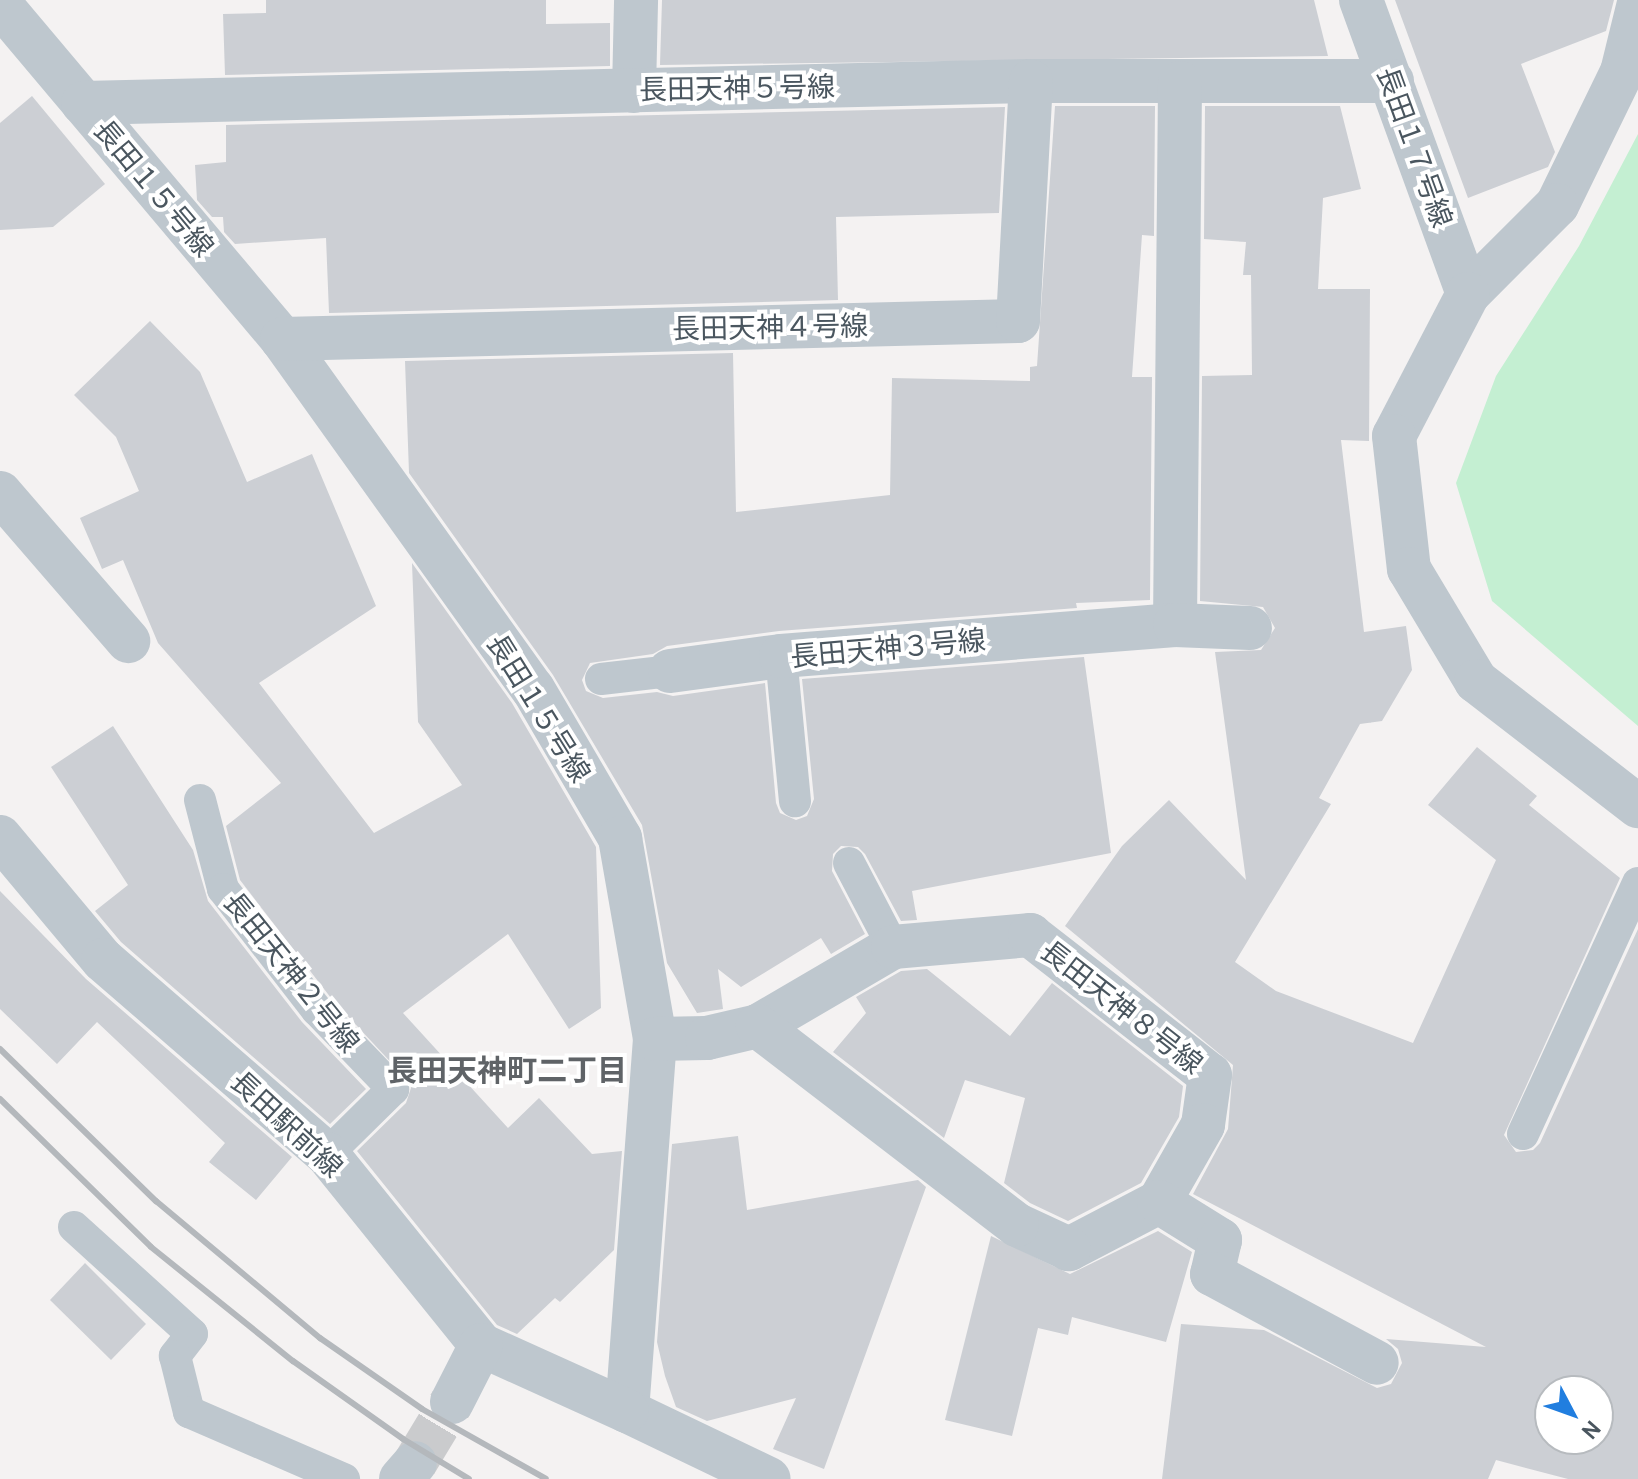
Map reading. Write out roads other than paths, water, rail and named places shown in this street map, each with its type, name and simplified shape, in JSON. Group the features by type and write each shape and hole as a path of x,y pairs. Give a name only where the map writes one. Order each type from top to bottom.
{"street":[{"path":"634,91 636,0"},
{"name":"長田１７号線","path":"1361,0 1468,294"},
{"name":"長田１５号線","path":"0,4 282,339 533,689 620,838 655,1039 627,1411"},
{"path":"1638,7 1622,72 1557,205 1468,294 1394,436 1409,569 1476,681 1638,806"},
{"name":"長田天神５号線","path":"83,103 1031,81 1392,81"},
{"name":"長田天神４号線","path":"282,339 1018,321 1031,81"},
{"path":"1175,625 1180,83"},
{"path":"0,493 128,641"},
{"name":"長田天神３号線","path":"670,671 781,656 1175,625 1250,628"},
{"name":"長田駅前線","path":"0,837 103,960 327,1154 481,1345 627,1411"},
{"name":"長田天神８号線","path":"655,1039 707,1038 758,1026 893,947 1030,935 1210,1075 1203,1125 1159,1202"},
{"path":"758,1026 1017,1225 1069,1249 1159,1202 1220,1240 1212,1274 1377,1363"},
{"path":"452,1402 481,1345"},
{"path":"627,1411 769,1479"}],"lane":[{"path":"781,656 795,801"},
{"name":"長田天神３号線","path":"601,679 670,671"},
{"name":"長田天神２号線","path":"200,800 223,889 317,1010 393,1089 327,1154"},
{"path":"849,863 893,947"},
{"path":"1523,1134 1638,883"},
{"path":"74,1227 192,1334 175,1356 189,1412 344,1479"}],"tunnel":[{"path":"415,1463 452,1402"}],"railway":[{"path":"0,1049 156,1201 320,1338 422,1409 546,1479"},
{"path":"0,1099 151,1247 293,1361 403,1439 469,1479"}],"district":[{"name":"長田天神町二丁目","path":"507,1071"}]}
